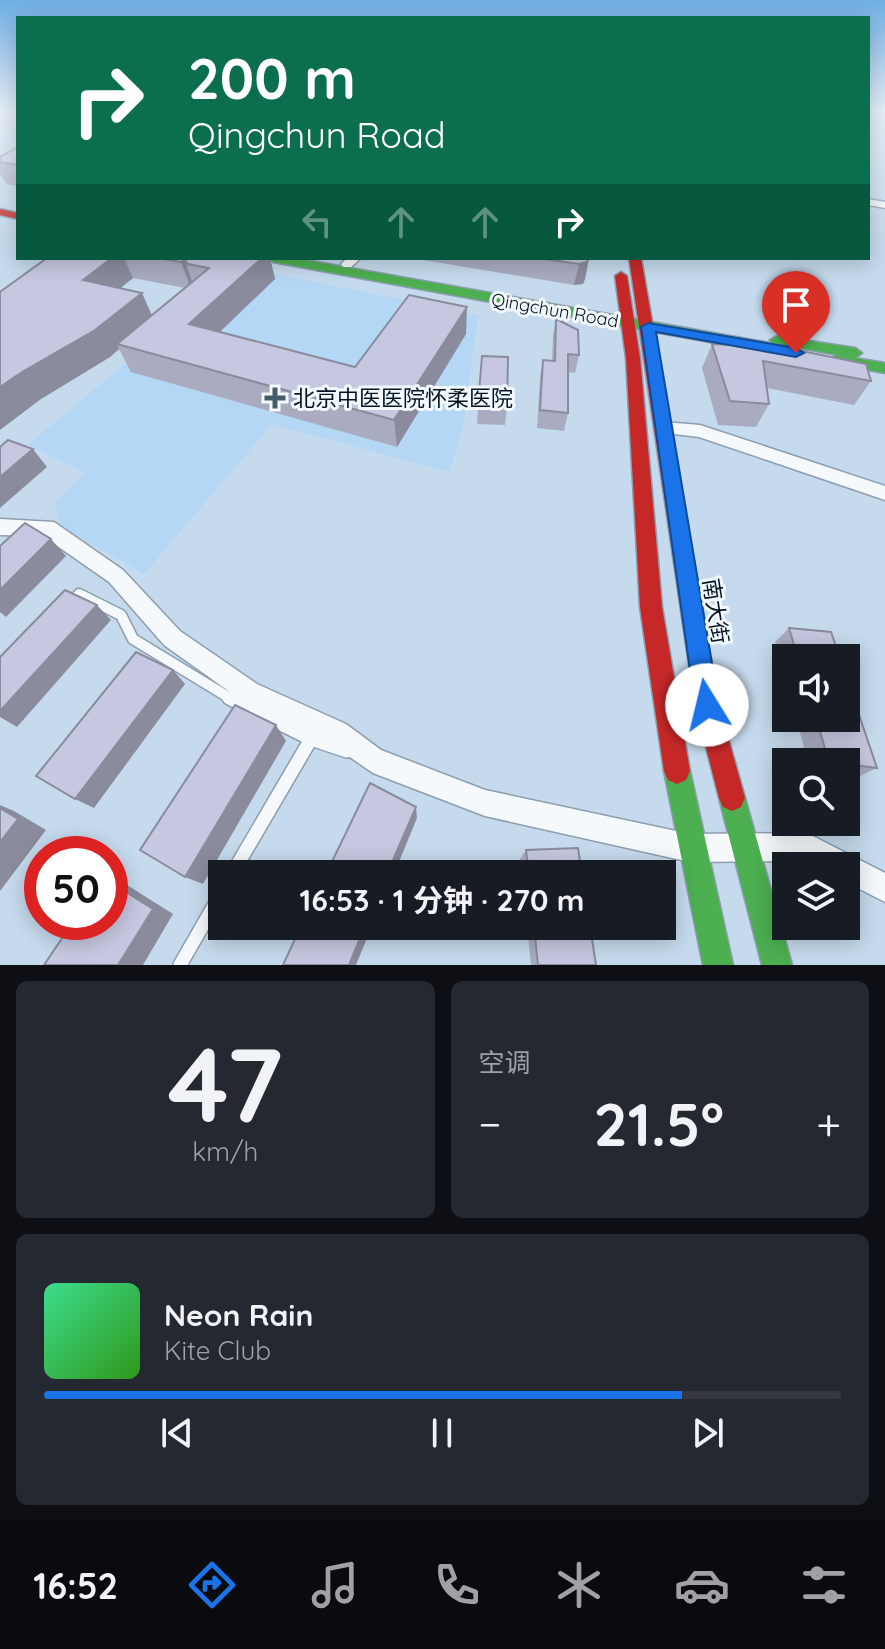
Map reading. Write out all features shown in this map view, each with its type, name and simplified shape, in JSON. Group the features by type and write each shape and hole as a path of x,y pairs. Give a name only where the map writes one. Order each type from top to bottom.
{"main road":[{"name":"Qingchun Road","path":"285,260 885,359"},
{"name":"南大街","path":"619,260 664,428 707,705 777,965"},
{"name":"南大街","path":"635,260 651,607 690,848 718,965"},
{"name":"Qingchun Road","path":"351,261 885,368"}],"street":[{"path":"664,428 700,431 885,493"},
{"path":"0,527 47,528 116,576 172,638 249,692 337,733 373,760 485,803 690,848 746,845 807,847 816,852"},
{"path":"860,875 885,888"}],"lane":[{"path":"59,615 79,594 121,615 133,639 218,692 311,739 373,760"},
{"path":"240,860 311,739"},
{"path":"180,965 208,916"}],"shaded area":[{"name":"北京中医医院怀柔医院","path":"240,267 478,315 462,432 449,472 272,424 144,574 61,527 55,502 85,473 28,445"}],"building":[{"path":"16,156 16,165 0,162 0,157"},
{"path":"44,260 109,260 83,280 142,293 95,330 0,387 0,292"},
{"path":"185,260 260,260 189,324 355,367 409,295 467,307 394,420 117,344 209,268 188,264"},
{"path":"552,260 588,260 579,264"},
{"path":"556,319 578,330 579,355 568,354 568,413 540,410 543,360 555,361"},
{"path":"712,344 787,348 866,364 871,381 763,361 769,404 730,401"},
{"path":"482,356 508,357 507,408 478,406"},
{"path":"8,440 33,449 0,477 0,447"},
{"path":"25,523 51,539 0,590 0,546"},
{"path":"65,590 97,605 0,711 0,657"},
{"path":"789,628 831,632 835,644 794,644"},
{"path":"136,652 173,670 75,799 36,776"},
{"path":"235,705 276,725 185,877 140,850"},
{"path":"860,718 877,768 860,766 860,748 825,748 820,732 860,732"},
{"path":"370,783 416,807 393,860 333,860"},
{"path":"0,808 18,819 0,842"},
{"path":"578,848 580,860 527,860 526,850"},
{"path":"128,893 153,909 118,965 44,965 61,940 128,940"},
{"path":"295,940 359,940 349,965 283,965"},
{"path":"535,940 592,940 596,965 538,965"}],"traffic: fast":[{"path":"284,260 792,352"},
{"path":"777,340 855,353"},
{"path":"836,360 885,368"},
{"path":"677,771 718,965"},
{"path":"732,798 777,965"}],"traffic: jam":[{"path":"0,212 16,216"},
{"path":"635,260 707,705 732,798"},
{"path":"621,276 633,358 651,607 677,771"}],"place":[{"name":"北京中医医院怀柔医院","path":"275,398"}],"route":[{"path":"707,705 648,327 796,353"}]}
